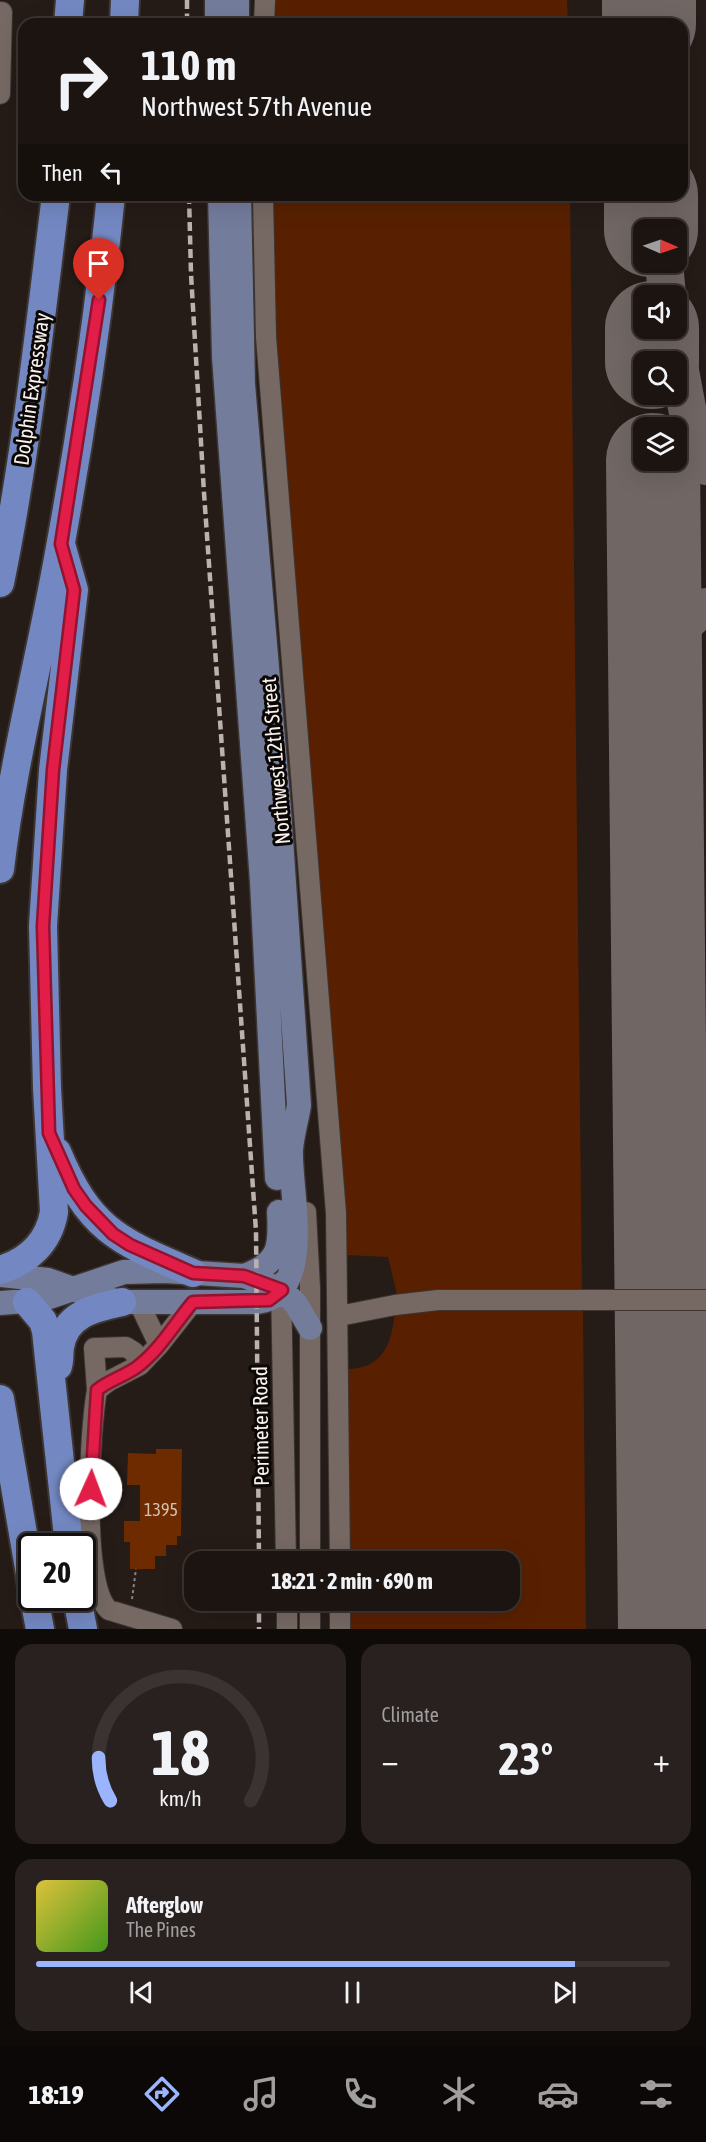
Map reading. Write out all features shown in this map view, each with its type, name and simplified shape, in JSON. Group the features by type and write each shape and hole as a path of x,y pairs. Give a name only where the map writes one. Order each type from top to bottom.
{"highway":[{"path":"68,18 69,0"},
{"path":"124,18 125,0"},
{"name":"Dolphin Expressway","path":"0,583 10,533 55,201"},
{"path":"0,869 23,727 61,544 95,331 110,201"},
{"path":"0,501 27,413"},
{"path":"0,1270 28,1257 49,1232 54,1212 49,1133 43,926 53,770 74,590 61,544"},
{"path":"49,1133 74,1189 100,1223 130,1245 193,1273"},
{"path":"14,1303 43,1321 46,1331 68,1533"},
{"path":"51,1388 59,1362 60,1346 71,1323 92,1308 130,1303"},
{"path":"0,1399 23,1533"},
{"path":"37,1611 40,1629"},
{"path":"80,1611 83,1629"}],"main road":[{"path":"217,0 217,18"},
{"path":"237,0 237,18"},
{"name":"Northwest 12th Street","path":"220,201 224,357 262,882 280,1241"},
{"name":"Northwest 12th Street","path":"239,201 243,384 279,809 299,1105"},
{"path":"0,1275 35,1277 130,1303 269,1300 282,1290 296,1246 291,1150 299,1105"},
{"path":"244,1276 262,1268 273,1257 280,1241"},
{"path":"14,1303 76,1290 104,1277 124,1272 244,1276 282,1290 296,1304 310,1328"}],"street":[{"path":"264,18 265,0"},
{"path":"0,12 2,12 0,94"},
{"path":"263,201 266,337 334,1178 339,1316 340,1551"},
{"name":"Northwest 12th Street","path":"299,1105 309,1256 310,1328"},
{"name":"Northwest 12th Street","path":"280,1241 282,1290"},
{"name":"Perimeter Road","path":"282,1290 286,1551"},
{"path":"339,1316 394,1305 438,1300 706,1300"},
{"path":"97,1390 140,1365 193,1302"},
{"path":"130,1303 159,1345"},
{"path":"310,1328 310,1551"},
{"path":"140,1365 134,1352 126,1347 94,1348 97,1390 91,1500 92,1554 99,1599 109,1610 172,1629"},
{"path":"287,1611 287,1629"},
{"path":"310,1611 310,1629"},
{"path":"340,1611 340,1629"}],"path":[{"path":"131,1606 136,1569"}],"shaded area":[{"path":"273,0 567,0 568,18 273,18"},
{"path":"271,201 570,201 582,1292 398,1299 388,1257 345,1255 274,336"},
{"path":"453,1305 583,1309 586,1629 347,1629 347,1611 520,1611 520,1551 347,1551 347,1369 370,1364 384,1352 391,1333 395,1311"}],"building":[{"path":"156,1449 182,1449 181,1536 177,1536 177,1545 166,1545 166,1556 155,1556 155,1569 130,1569 130,1542 124,1542 124,1521 140,1521 140,1485 127,1485 128,1453 156,1454"}],"taxiway":[{"path":"660,201 661,219"},
{"path":"665,273 666,285"},
{"path":"674,339 687,408 706,466"},
{"path":"655,695 661,668 670,645 685,624 706,607"},
{"path":"659,1034 680,1334 693,1410 706,1457"},
{"path":"663,1508 671,1629"},
{"path":"692,1629 706,1613"}],"runway":[{"path":"649,0 649,18"},
{"path":"651,201 651,219"},
{"path":"652,339 652,351"},
{"path":"653,471 665,1629"}],"railway":[{"path":"187,0 187,18"},
{"path":"189,201 191,274 204,493 256,1231 259,1551"},
{"path":"259,1611 259,1629"}],"route":[{"path":"91,1489 93,1419 97,1390 140,1365 193,1302 257,1302 269,1300 282,1290 244,1276 193,1273 130,1245 113,1234 100,1223 74,1189 49,1133 43,926 53,770 68,625 74,590 61,544 87,390 99,300"}]}
